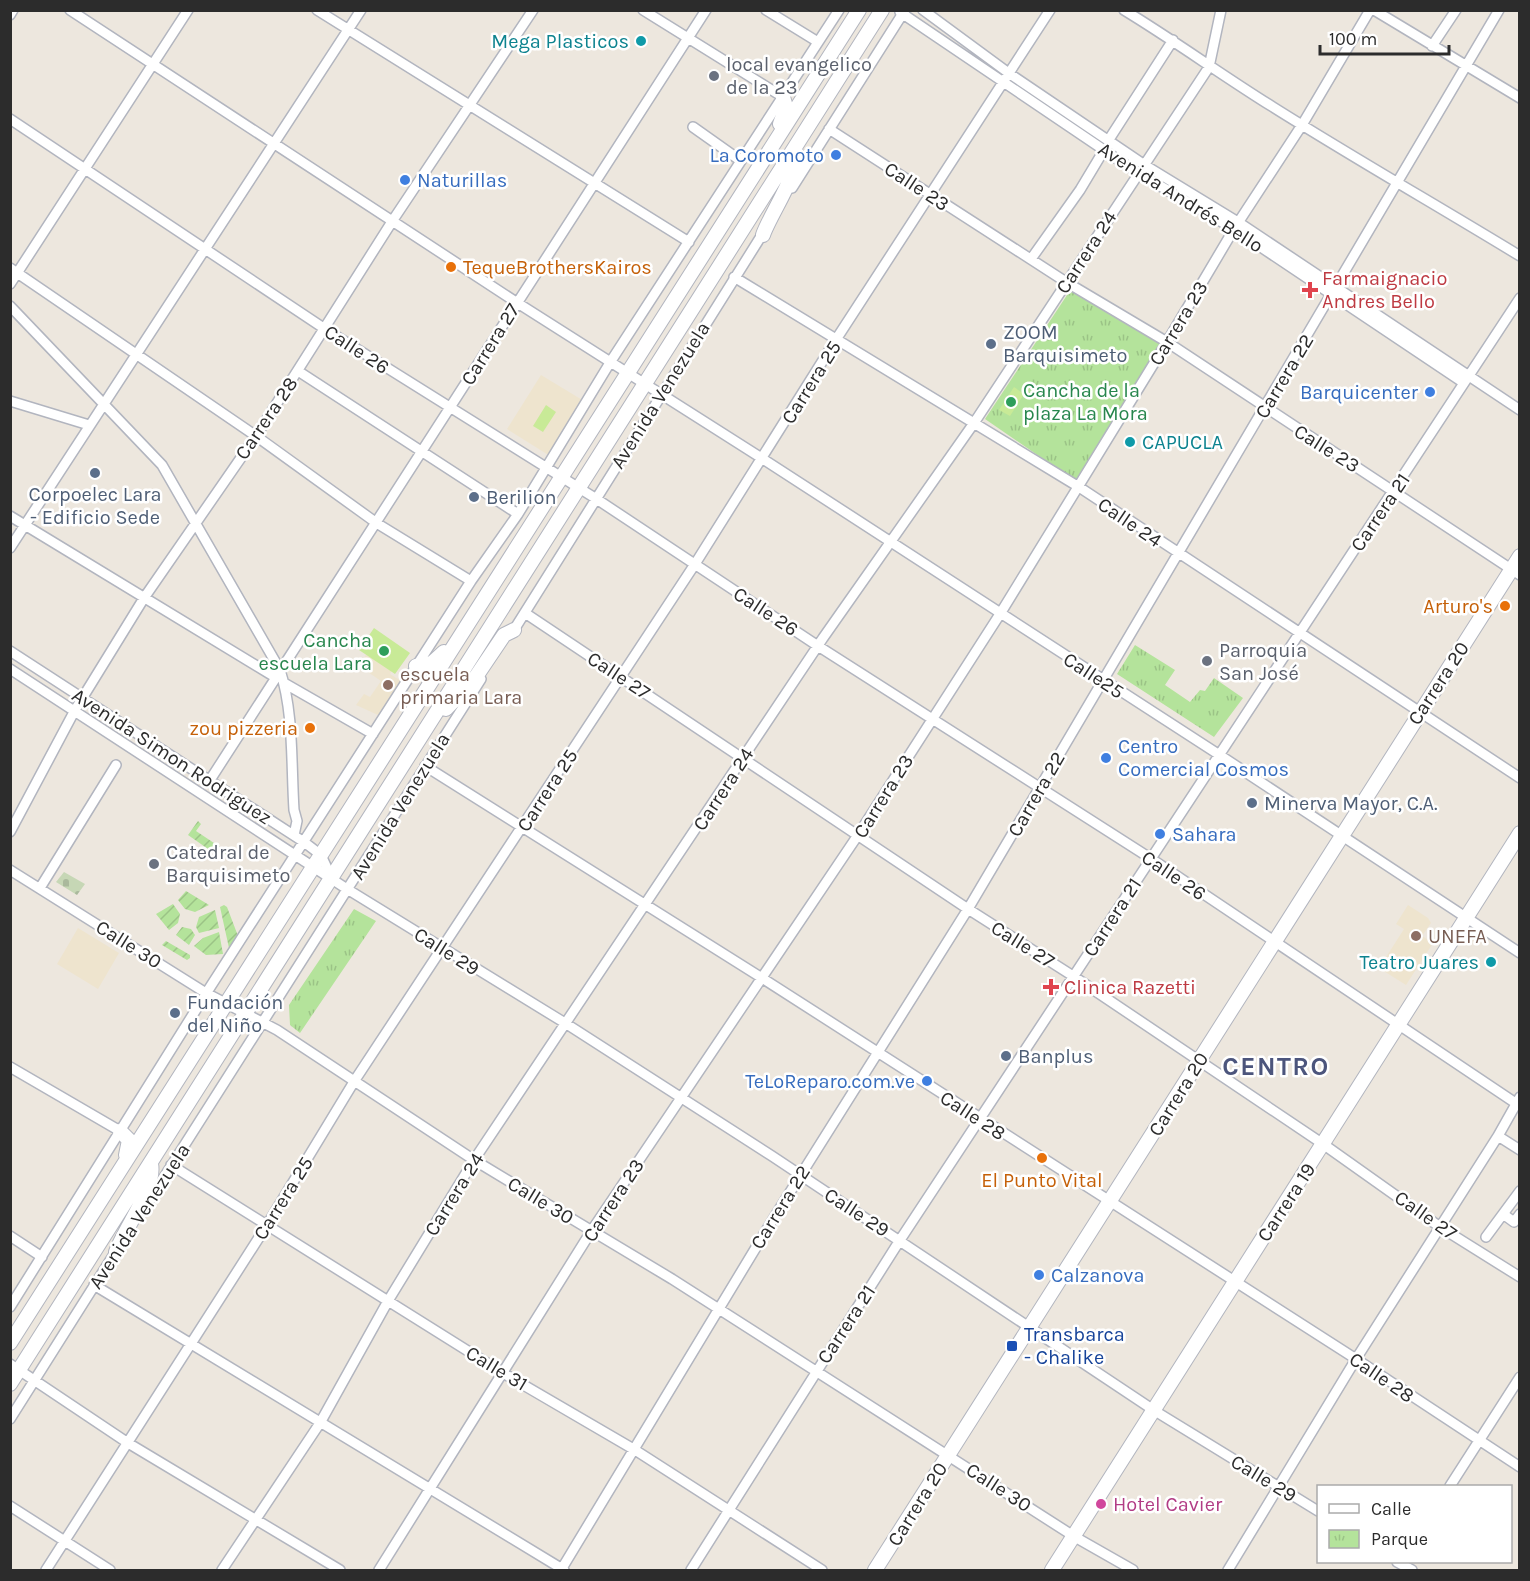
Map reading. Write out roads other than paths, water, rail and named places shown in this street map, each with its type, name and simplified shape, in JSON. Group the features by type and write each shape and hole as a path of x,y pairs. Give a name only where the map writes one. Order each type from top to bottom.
{"street":[{"path":"10,15 13,10"},
{"name":"Calle25","path":"70,10 273,145 764,459 1520,953"},
{"path":"10,284 14,271 85,168 188,10"},
{"path":"317,10 347,31 689,242"},
{"path":"10,548 361,10"},
{"name":"Carrera 28","path":"10,832 15,814 75,710 144,598 256,436 393,220 533,10"},
{"path":"643,10 783,98 786,107 780,126 735,206"},
{"name":"Carrera 27","path":"210,780 378,524 516,302 706,10"},
{"path":"766,10 818,42"},
{"path":"10,1307 207,992 471,581 518,514 611,361 839,10"},
{"name":"Avenida Venezuela","path":"10,1343 859,10"},
{"name":"Avenida Venezuela","path":"10,1383 15,1367 151,1162 332,879 882,10"},
{"name":"Avenida Andrés Bello","path":"923,10 1106,146"},
{"name":"Carrera 25","path":"46,1570 267,1225 355,1080 764,459 837,338 1050,10"},
{"path":"1124,10 1302,125 1520,256"},
{"name":"Carrera 24","path":"222,1570 320,1422 388,1301 474,1160 889,541 974,423 1140,168 1209,67 1221,10"},
{"name":"Carrera 23","path":"379,1570 592,1230 858,835 1000,614 1236,226 1302,125 1370,10"},
{"path":"1374,10 1520,98"},
{"path":"1432,45 1456,10"},
{"name":"Carrera 22","path":"562,1570 718,1308 876,1052 968,909 1176,553 1335,291 1499,10"},
{"name":"Avenida Venezuela","path":"10,1419 262,1021 525,613 595,498 664,396 734,277 763,235 902,12"},
{"name":"Avenida Andrés Bello","path":"902,12 1004,83 1236,226 1466,380 1520,410"},
{"path":"1031,259 1080,190 1173,40"},
{"name":"Calle 26","path":"10,119 325,329 450,410 595,498 818,646 1150,858 1274,943 1518,1103"},
{"path":"693,127 741,161"},
{"name":"Calle 23","path":"830,129 1066,282 1167,342 1515,572"},
{"path":"763,235 793,174 797,159 795,148"},
{"path":"14,271 256,436 378,524 471,581"},
{"name":"Calle 24","path":"734,277 1079,487 1176,553 1299,630 1520,778"},
{"name":"Carrera 21","path":"691,1570 900,1240 1299,630 1395,491 1520,298"},
{"path":"10,306 162,465 284,683 373,734"},
{"path":"298,371 518,514"},
{"path":"10,401 89,425"},
{"path":"10,516 144,598 278,674"},
{"name":"Carrera 20","path":"875,1570 1419,711 1515,572 1520,556"},
{"path":"417,666 432,663 449,647 481,597 494,583"},
{"name":"Calle 27","path":"525,613 968,909 1073,976 1323,1144 1440,1227 1520,1277"},
{"path":"431,722 473,681 504,635 514,630"},
{"name":"Avenida Simon Rodriguez","path":"10,651 304,842 332,879"},
{"name":"Avenida Simon Rodriguez","path":"10,669 296,855 317,861 332,879"},
{"path":"284,683 294,810 297,820 294,835"},
{"path":"40,888 116,765"},
{"name":"Calle 28","path":"425,766 762,978 1356,1359 1520,1467"},
{"path":"297,820 314,826"},
{"name":"Carrera 19","path":"1052,1570 1520,833"},
{"name":"Calle 30","path":"10,870 207,992 262,1021 474,1160 718,1308 1075,1537 1133,1570"},
{"name":"Calle 29","path":"332,879 565,1023 900,1240 1155,1411 1317,1510"},
{"path":"10,1067 120,1131 129,1140 130,1144 124,1159 82,1230"},
{"path":"1228,1570 1356,1359 1518,1103"},
{"path":"1498,1136 1520,1150"},
{"path":"116,1252 147,1190 152,1176 151,1162"},
{"name":"Calle 31","path":"171,1165 503,1373 635,1450 822,1570"},
{"path":"1486,1237 1520,1191"},
{"path":"1503,1214 1514,1222"},
{"path":"10,1236 42,1257"},
{"path":"94,1285 562,1570"},
{"path":"15,1367 128,1443 340,1570"},
{"path":"1451,1485 1520,1377"},
{"path":"10,1506 110,1570"},
{"path":"1399,1564 1412,1570"}],"place":[{"name":"Mega Plasticos","path":"641,41"},
{"name":"local evangelico de la 23","path":"714,76"},
{"name":"La Coromoto","path":"836,155"},
{"name":"Naturillas","path":"405,180"},
{"name":"TequeBrothersKairos","path":"451,267"},
{"name":"Farmaignacio Andres Bello","path":"1310,290"},
{"name":"ZOOM Barquisimeto","path":"991,344"},
{"name":"Barquicenter","path":"1430,392"},
{"name":"Cancha de la plaza La Mora","path":"1011,402"},
{"name":"CAPUCLA","path":"1130,442"},
{"name":"Corpoelec Lara - Edificio Sede","path":"95,473"},
{"name":"Berilion","path":"474,497"},
{"name":"Arturo's","path":"1505,606"},
{"name":"Cancha escuela Lara","path":"384,651"},
{"name":"Parroquia San José","path":"1207,661"},
{"name":"escuela primaria Lara","path":"388,685"},
{"name":"zou pizzeria","path":"310,728"},
{"name":"Centro Comercial Cosmos","path":"1106,758"},
{"name":"Minerva Mayor, C.A.","path":"1252,803"},
{"name":"Sahara","path":"1160,834"},
{"name":"Catedral de Barquisimeto","path":"154,864"},
{"name":"UNEFA","path":"1416,936"},
{"name":"Teatro Juares","path":"1491,962"},
{"name":"Clinica Razetti","path":"1051,987"},
{"name":"Fundación del Niño","path":"175,1013"},
{"name":"Banplus","path":"1006,1056"},
{"name":"TeLoReparo.com.ve","path":"927,1081"},
{"name":"El Punto Vital","path":"1042,1158"},
{"name":"Calzanova","path":"1039,1275"},
{"name":"Transbarca - Chalike","path":"1012,1346"},
{"name":"Hotel Cavier","path":"1101,1504"}],"district":[{"name":"CENTRO","path":"1276,1066"}]}
